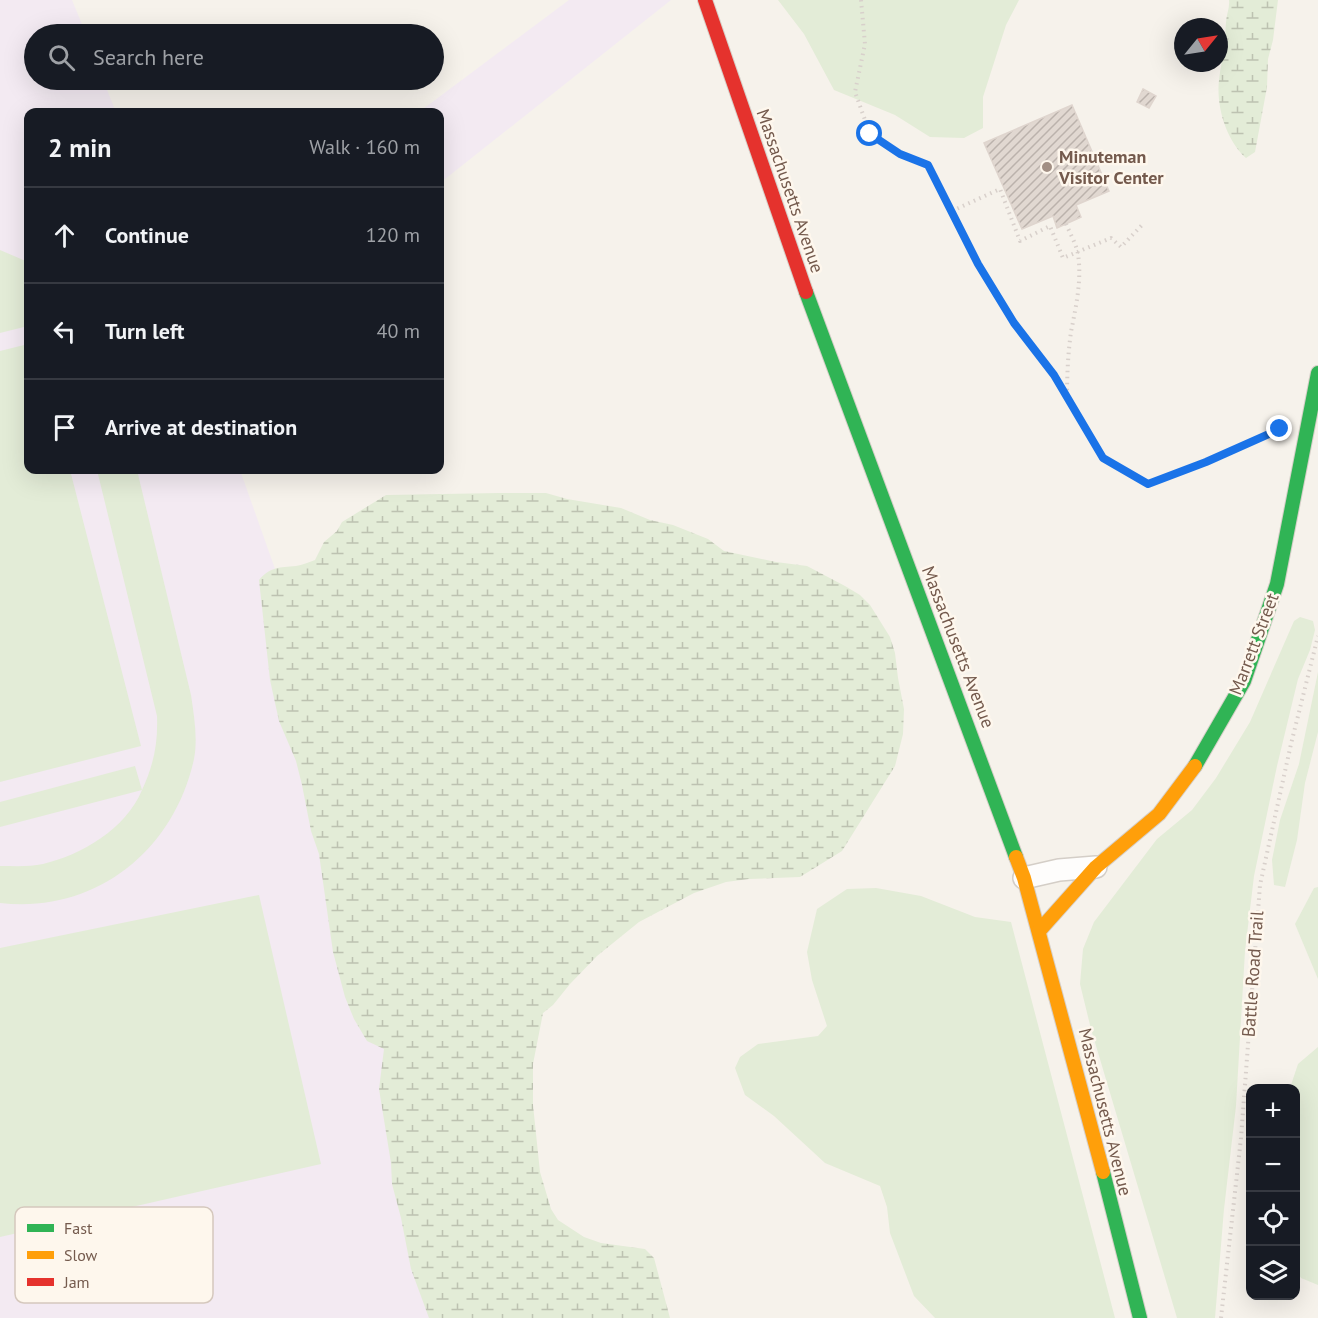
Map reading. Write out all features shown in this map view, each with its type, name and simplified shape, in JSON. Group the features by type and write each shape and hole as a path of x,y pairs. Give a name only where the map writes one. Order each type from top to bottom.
{"main road":[{"name":"Massachusetts Avenue","path":"705,0 822,336 1024,878 1084,1095 1140,1318"},
{"name":"Marrett Street","path":"1039,931 1096,867 1159,814 1188,777 1244,681 1276,584 1318,373"}],"street":[{"path":"1024,878 1059,870 1096,867"}],"path":[{"path":"861,0 864,44 855,92 870,134 900,154 928,165 978,264 1014,323 1054,375 1103,458 1148,484 1206,462 1280,429 1307,432"},
{"path":"952,211 1000,189 1020,241 1050,226 1063,258 1111,238 1121,247 1143,224"},
{"path":"1066,224 1078,252 1078,303 1071,334 1067,397"},
{"name":"Battle Road Trail","path":"1221,1318 1241,1138 1260,885 1318,636"}],"shaded area":[{"path":"0,0 72,0 82,24 24,24 24,90 107,90 114,108 24,108 24,474 241,474 377,857 478,1318 0,1318"},
{"path":"569,0 671,0 444,180 444,108 424,108"}],"green space":[{"path":"778,0 1019,0 1006,25 983,97 983,128 964,138 930,137 895,115 834,90 804,34"},
{"path":"1229,0 1278,0 1268,59 1267,87 1255,152 1246,158 1228,132 1219,101 1220,72 1228,72 1226,18"},
{"path":"0,250 24,260 24,327 0,333"},
{"path":"24,345 24,474 71,474 141,746 0,782 0,351"},
{"path":"98,474 138,474 191,695 196,735 194,759 184,792 169,822 149,848 125,870 98,887 68,898 35,904 0,903 0,866 27,866 58,860 87,847 114,828 125,817 135,804 152,762 157,735 157,716"},
{"path":"546,493 621,508 708,539 724,551 807,566 860,595 870,605 890,637 895,653 904,709 903,734 895,766 842,851 800,877 726,882 694,893 639,922 597,956 543,1013 533,1064 533,1105 540,1172 551,1209 558,1220 584,1237 601,1243 645,1249 654,1258 670,1318 429,1318 411,1269 392,1184 391,1163 379,1089 384,1049 367,1041 345,997 333,952 319,854 311,831 296,761 279,721 270,680 259,580 263,575 276,569 298,566 315,560 324,542 337,531 342,522 386,495"},
{"path":"1300,617 1313,621 1315,630 1310,650 1298,679 1254,876 1245,951 1236,1106 1215,1318 1177,1318 1091,1029 1080,984 1083,949 1094,922 1157,839 1192,810 1216,778 1250,722 1294,621"},
{"path":"1318,672 1318,732 1305,783 1297,840 1285,887 1274,885 1272,860 1280,820 1299,764"},
{"path":"135,766 142,790 0,827 0,802"},
{"path":"1318,887 1318,979 1295,924 1314,888"},
{"path":"876,888 921,896 975,917 1011,922 1115,1318 935,1318 914,1296 890,1233 887,1207 880,1186 825,1163 774,1116 745,1095 735,1068 740,1057 758,1044 818,1036 827,1026 812,980 807,952 817,909 847,889"},
{"path":"259,895 321,1164 132,1207 15,1207 15,1234 0,1237 0,948"},
{"path":"1318,1047 1318,1285 1300,1276 1300,1084 1291,1084 1298,1064"}],"building":[{"path":"1143,89 1156,96 1149,108 1137,102"},
{"name":"Minuteman Visitor Center","path":"1072,105 1109,191 1076,205 1081,217 1057,228 1053,216 1022,229 984,143"}],"traffic: fast":[{"path":"806,292 1016,857"},
{"path":"1195,766 1244,681 1277,584 1318,373"},
{"path":"1103,1172 1140,1318"}],"traffic: slow":[{"path":"1039,931 1096,867 1159,814 1195,766"},
{"path":"1016,857 1024,878 1103,1172"}],"traffic: jam":[{"path":"705,0 806,292"}],"place":[{"name":"Minuteman Visitor Center","path":"1047,167"}],"route":[{"path":"870,134 900,154 928,165 978,264 1014,323 1054,375 1103,458 1148,484 1206,462 1280,429"}]}
